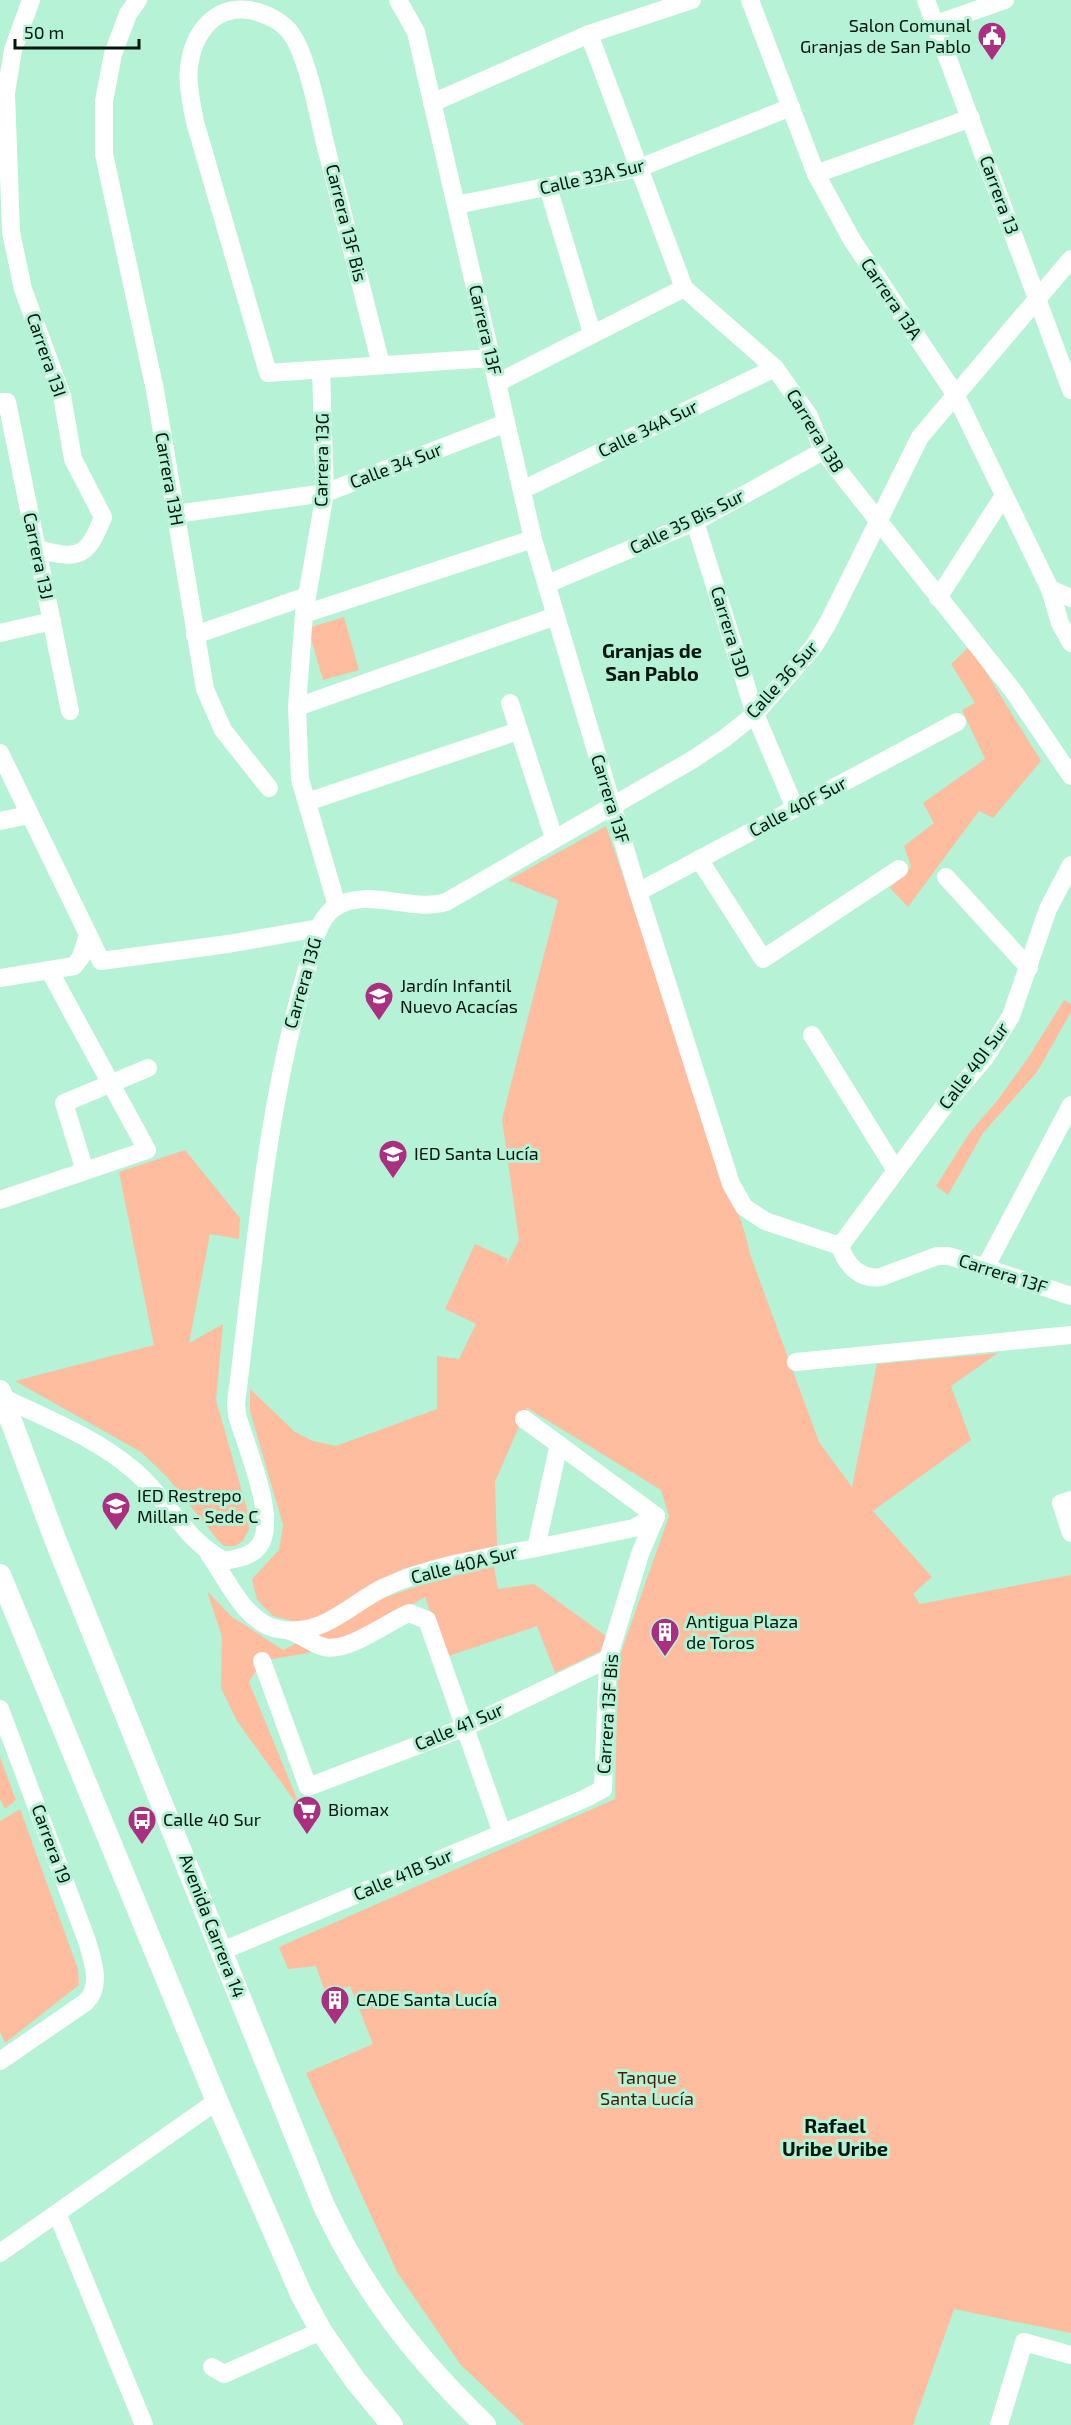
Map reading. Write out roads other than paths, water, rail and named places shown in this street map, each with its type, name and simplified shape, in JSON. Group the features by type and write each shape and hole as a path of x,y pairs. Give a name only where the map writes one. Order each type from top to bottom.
{"main road":[{"name":"Avenida Carrera 14","path":"1,1394 55,1539 324,2206 356,2270 387,2317 415,2352 485,2425"},
{"path":"0,1575 217,2101 301,2294 321,2331 355,2380 392,2425"}],"street":[{"name":"Carrera 13I","path":"31,0 13,50 6,93 11,232 23,289 62,396 73,459 103,517 92,543 80,554 61,555 37,549"},
{"name":"Carrera 13H","path":"138,0 128,14 113,54 104,101 104,154 155,390 205,689 223,729 268,788"},
{"name":"Carrera 13F","path":"398,0 416,32 533,539 638,892 731,1184 744,1207 765,1221 840,1246 847,1263 862,1276 871,1279 937,1256 949,1256 1071,1296"},
{"path":"432,103 589,34 692,0"},
{"name":"Carrera 13A","path":"750,0 816,174 852,240 955,394 1050,590 1071,643"},
{"name":"Carrera 13","path":"926,0 1039,296 1071,390"},
{"path":"936,24 1005,0"},
{"name":"Carrera 13F Bis","path":"321,370 268,373 195,122 188,85 190,57 201,30 218,14 238,9 256,11 276,20 292,34 310,82 381,365"},
{"name":"Carrera 13B","path":"589,34 684,288 775,368 809,416 823,451 876,521 1014,692 1071,776"},
{"name":"Calle 33A Sur","path":"456,205 639,168 791,107"},
{"path":"816,174 971,118"},
{"path":"548,187 592,333"},
{"name":"Calle 36 Sur","path":"337,906 368,900 433,905 446,902 692,760 755,714 814,646 828,623 876,521 920,437 1071,259"},
{"path":"1039,296 1071,282"},
{"path":"497,382 684,288"},
{"path":"321,370 491,358"},
{"name":"Calle 34A Sur","path":"522,490 775,368"},
{"name":"Carrera 13G","path":"209,1553 225,1561 240,1558 258,1549 263,1540 265,1515 237,1415 236,1403 275,1100 296,1005 319,928 324,917 337,906 300,779 297,707 306,605 325,493 321,370"},
{"name":"Carrera 13J","path":"4,402 70,711"},
{"name":"Calle 34 Sur","path":"176,514 325,493 506,423"},
{"name":"Calle 35 Bis Sur","path":"547,584 695,522 823,451"},
{"path":"938,598 1003,497"},
{"name":"Carrera 13D","path":"695,522 755,714 795,808"},
{"path":"195,635 533,539"},
{"path":"1050,590 1071,598"},
{"path":"297,707 556,616"},
{"path":"0,633 52,621"},
{"path":"510,703 554,838"},
{"name":"Calle 40F Sur","path":"638,892 957,722"},
{"path":"307,802 518,731"},
{"path":"0,753 101,961 228,944 319,928"},
{"path":"0,821 29,814"},
{"path":"699,859 763,959 899,869"},
{"name":"Calle 40I Sur","path":"840,1246 895,1169 985,1058 1011,1016 1048,909 1071,865"},
{"path":"945,877 1029,968"},
{"path":"0,978 74,966 81,957 88,935"},
{"path":"0,1200 147,1150 49,970"},
{"path":"812,1035 895,1169"},
{"path":"86,1171 64,1103 148,1068"},
{"path":"985,1269 1066,1127 1071,1105"},
{"path":"796,1362 1071,1335"},
{"name":"Calle 40A Sur","path":"1,1394 93,1443 130,1466 145,1480 188,1533 209,1553 248,1611 261,1623 277,1629 308,1630 324,1625 384,1587 427,1571 634,1528 656,1516"},
{"path":"524,1419 656,1516"},
{"path":"536,1548 559,1444"},
{"path":"1066,1502 1071,1533"},
{"name":"Carrera 13F Bis","path":"584,1799 603,1789 608,1659 640,1554 656,1516"},
{"path":"277,1629 292,1631 326,1648 336,1648 409,1613 428,1620 502,1833"},
{"name":"Calle 41 Sur","path":"262,1661 308,1787 466,1726 608,1659"},
{"name":"Carrera 19","path":"0,1709 87,1941 95,1982 93,1994 86,2002 2,2056"},
{"name":"Calle 41B Sur","path":"222,1951 584,1799"},
{"path":"0,2253 217,2101"},
{"path":"57,2213 144,2425"},
{"path":"212,2367 224,2374 321,2331"},
{"path":"999,2425 1024,2342 1071,2355"}],"place":[{"name":"Salon Comunal Granjas de San Pablo","path":"992,62"},
{"name":"Jardín Infantil Nuevo Acacías","path":"379,1022"},
{"name":"IED Santa Lucía","path":"393,1180"},
{"name":"IED Restrepo Millan - Sede C","path":"116,1532"},
{"name":"Antigua Plaza de Toros","path":"665,1658"},
{"name":"Biomax","path":"307,1836"},
{"name":"Calle 40 Sur","path":"142,1846"},
{"name":"CADE Santa Lucía","path":"335,2026"}],"district":[{"name":"Granjas de San Pablo","path":"652,662"},
{"name":"Rafael Uribe Uribe","path":"835,2138"}],"park label":[{"name":"Tanque Santa Lucía","path":"647,2088"}]}
